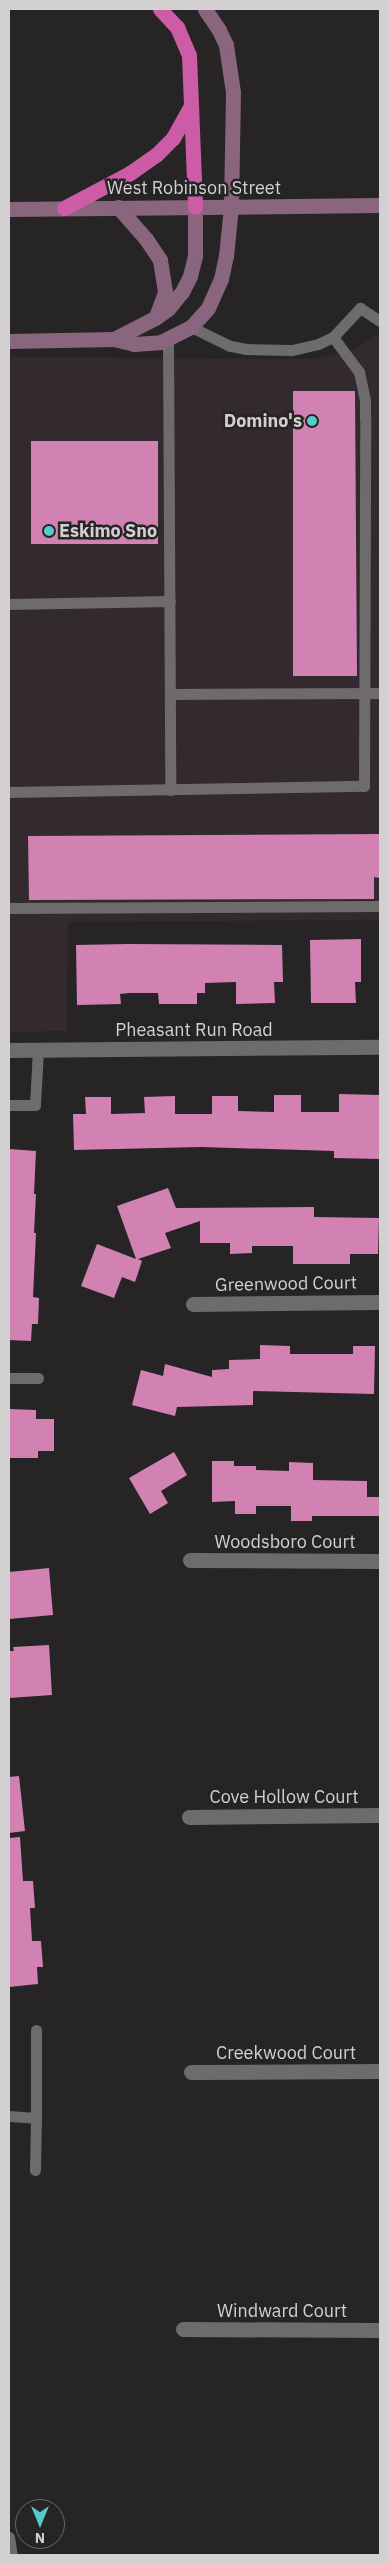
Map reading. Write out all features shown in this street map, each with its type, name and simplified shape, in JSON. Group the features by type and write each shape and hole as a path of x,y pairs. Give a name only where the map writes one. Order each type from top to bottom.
{"highway":[{"path":"160,9 170,18 184,39 189,55 195,207"},
{"path":"64,208 130,173 156,155 173,138 183,124 192,101"}],"main road":[{"path":"9,341 114,339 134,344 161,342 191,327 208,308 221,279 231,206 233,92 230,67 219,30 205,9"},
{"name":"West Robinson Street","path":"9,208 380,205"},
{"path":"114,339 156,318 178,298 190,276 195,253 195,207"},
{"path":"118,208 146,239 160,260 165,292 156,318"}],"street":[{"name":"Pheasant Run Road","path":"9,1050 380,1047"},
{"name":"Greenwood Court","path":"193,1304 380,1302"},
{"name":"Woodsboro Court","path":"190,1560 380,1560"},
{"name":"Cove Hollow Court","path":"189,1816 380,1815"},
{"name":"Creekwood Court","path":"191,2072 380,2071"},
{"name":"Windward Court","path":"183,2329 380,2330"}],"lane":[{"path":"191,327 230,346 246,349 291,350 318,344 333,337 360,308 380,321"},
{"path":"9,792 364,786 366,693 365,400 359,372 333,337"},
{"path":"168,340 170,790"},
{"path":"9,604 170,601"},
{"path":"170,694 380,693"},
{"path":"9,908 380,906"},
{"path":"9,1105 35,1105 38,1050"},
{"path":"9,1378 38,1378"},
{"path":"35,2170 36,2030"},
{"path":"9,2116 36,2118"},
{"path":"9,2537 12,2555"}],"shaded area":[{"path":"380,333 380,920 68,922 67,1031 9,1032 9,357 313,359 352,351"}],"building":[{"path":"293,391 355,391 357,676 293,676"},
{"path":"31,441 158,441 158,544 31,544"},
{"path":"380,834 380,878 374,877 374,899 29,900 28,836"},
{"path":"361,939 361,982 355,982 356,1003 311,1003 310,940"},
{"path":"76,945 282,945 283,982 274,982 275,1003 236,1004 236,982 205,983 205,993 197,993 197,1004 159,1004 158,993 129,993 120,994 121,1004 77,1005"},
{"path":"339,1094 380,1095 380,1159 334,1158 334,1151 201,1147 74,1150 73,1114 86,1114 85,1097 111,1097 111,1114 145,1113 144,1097 175,1096 175,1114 212,1114 212,1096 238,1096 238,1111 274,1112 274,1095 301,1095 301,1112 339,1112"},
{"path":"9,1149 36,1151 34,1233 36,1233 33,1297 39,1298 38,1324 32,1324 31,1341 9,1340"},
{"path":"168,1188 176,1208 314,1207 314,1217 379,1218 378,1254 350,1254 350,1264 293,1264 293,1246 252,1246 252,1253 230,1254 230,1243 200,1243 200,1221 165,1233 171,1248 138,1259 142,1261 135,1282 122,1277 114,1298 81,1286 97,1244 136,1259 117,1206"},
{"path":"260,1345 290,1346 290,1354 353,1354 353,1346 375,1346 374,1394 253,1391 253,1405 177,1407 175,1416 132,1405 141,1370 163,1376 165,1364 212,1377 212,1370 229,1369 229,1360 260,1359"},
{"path":"9,1409 36,1410 36,1419 54,1419 54,1451 38,1451 38,1458 9,1458"},
{"path":"174,1452 187,1475 161,1491 168,1503 150,1514 129,1478"},
{"path":"212,1461 234,1461 234,1466 256,1466 256,1470 289,1471 289,1462 313,1463 313,1480 367,1481 367,1497 379,1497 379,1516 312,1516 312,1521 291,1521 291,1506 256,1506 256,1514 235,1514 235,1501 212,1502"},
{"path":"49,1568 53,1615 9,1619 9,1572"},
{"path":"49,1645 52,1695 9,1698 9,1651 14,1651 13,1647"},
{"path":"19,1776 25,1831 9,1833 9,1777"},
{"path":"20,1837 23,1881 33,1881 35,1908 30,1908 32,1941 41,1941 43,1967 37,1967 38,1984 9,1987 9,1838"}],"place":[{"name":"Domino's","path":"312,421"},
{"name":"Eskimo Sno","path":"49,531"}]}
